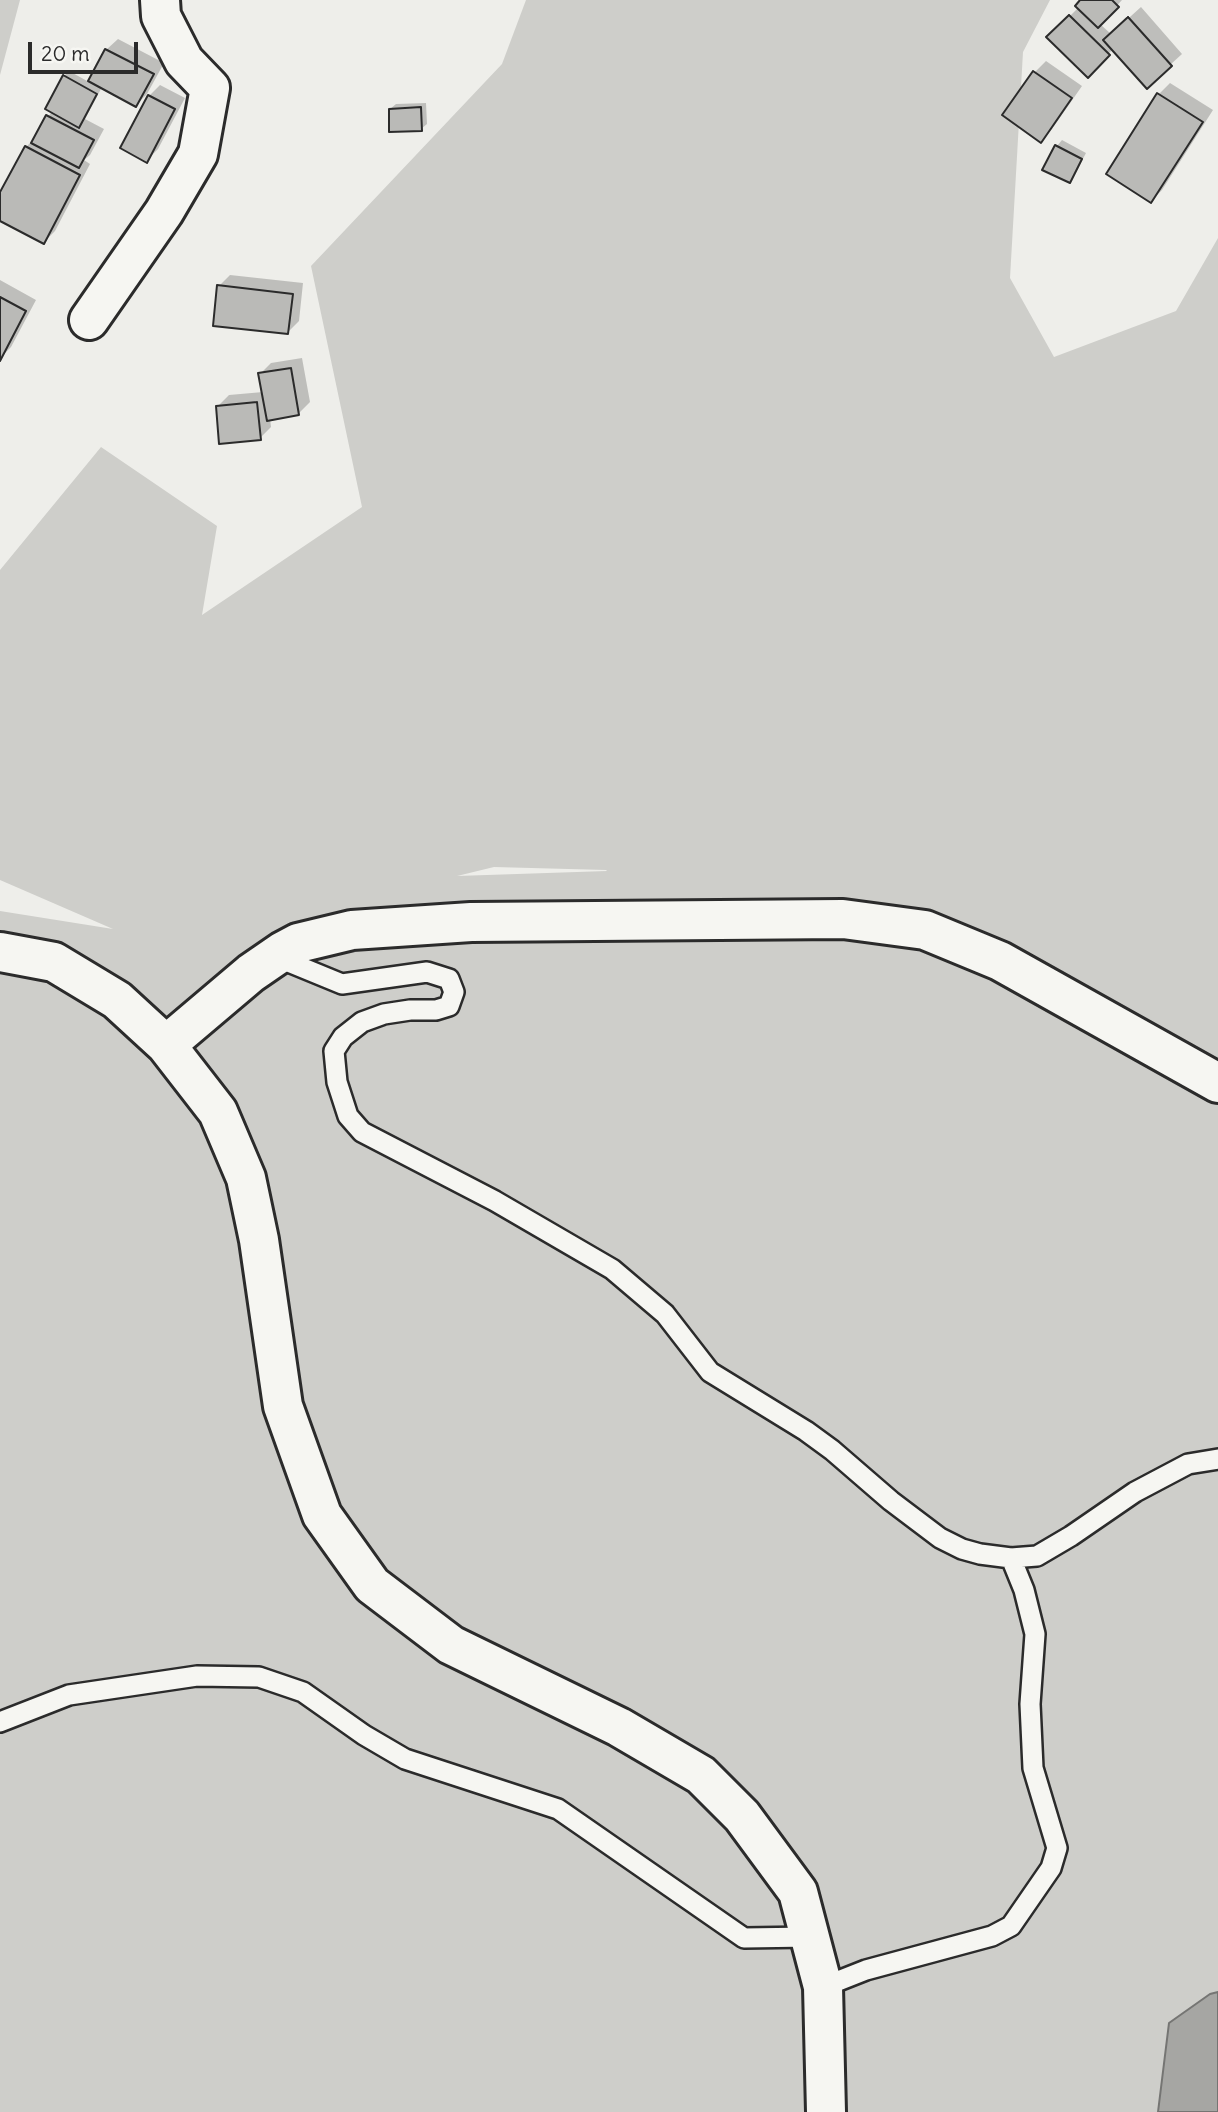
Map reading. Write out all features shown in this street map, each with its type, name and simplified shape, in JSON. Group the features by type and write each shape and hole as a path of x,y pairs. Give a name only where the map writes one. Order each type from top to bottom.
{"street":[{"path":"89,320 164,212 198,154 210,88 184,61 161,16 160,0"},
{"path":"166,1045 251,973 283,951 298,943 352,930 471,922 843,919 925,930 1000,961 1218,1083"},
{"path":"0,952 54,962 117,1000 166,1045 218,1112 246,1178 259,1240 283,1406 322,1515 372,1585 451,1645 619,1727 701,1775 742,1816 798,1892 823,1987 826,2112"}],"lane":[{"path":"283,951 286,961 342,984 426,972 449,979 454,992 449,1006 436,1010 397,1012 362,1022 343,1037 334,1051 337,1082 348,1116 362,1132 495,1201 612,1269 665,1314 710,1372 806,1431 920,1524 961,1549 1011,1558 1037,1556 1135,1492 1188,1464 1218,1459"},
{"path":"823,1987 866,1969 992,1936 1011,1926 1051,1868 1057,1848 1033,1768 1030,1704 1035,1634 1024,1590 1011,1558"},
{"path":"0,1722 69,1695 197,1676 260,1678 303,1692 364,1735 405,1759 558,1809 744,1938 810,1937"}],"shaded area":[{"path":"0,0 20,0 0,75"},
{"path":"526,0 1050,0 1023,52 1010,278 1054,357 1176,311 1218,238 1218,2112 0,2112 0,911 113,929 0,880 0,570 101,447 217,526 202,615 362,507 311,266 502,64","holes":["494,867 607,871 457,876"]},
{"path":"1218,1992 1218,2112 1158,2112 1169,2023 1210,1994"}],"building":[{"path":"1080,0 1112,0 1119,7 1098,28 1075,6"},
{"path":"1069,15 1110,55 1088,78 1046,37"},
{"path":"1128,17 1172,66 1147,89 1103,40"},
{"path":"105,49 154,74 136,107 88,81"},
{"path":"1033,71 1072,98 1041,143 1002,115"},
{"path":"63,75 97,94 79,128 45,109"},
{"path":"1157,93 1203,122 1151,203 1106,174"},
{"path":"148,95 175,109 147,163 120,148"},
{"path":"421,107 422,131 389,132 389,109"},
{"path":"46,115 94,140 79,168 31,143"},
{"path":"1055,145 1082,159 1070,183 1042,170"},
{"path":"25,146 80,175 44,244 0,221 0,192"},
{"path":"217,285 293,294 288,334 213,326"},
{"path":"0,297 26,311 0,361"},
{"path":"291,368 299,415 267,421 258,373"},
{"path":"257,402 261,440 219,444 216,406"}]}
